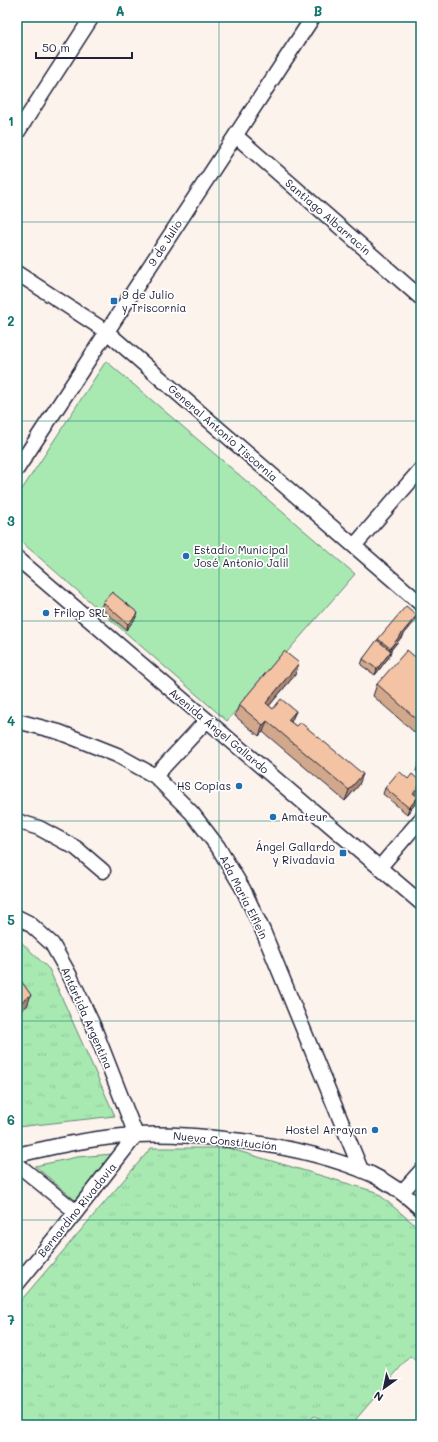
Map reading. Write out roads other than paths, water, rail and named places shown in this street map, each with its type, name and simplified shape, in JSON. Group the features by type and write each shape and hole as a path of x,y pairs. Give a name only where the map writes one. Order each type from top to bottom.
{"street":[{"path":"17,133 92,17"},
{"name":"9 de Julio","path":"17,469 313,17"},
{"name":"Santiago Albarracín","path":"236,136 421,298"},
{"name":"General Antonio Tiscornia","path":"17,273 107,332 421,604"},
{"path":"354,546 421,469"},
{"name":"Avenida Ángel Gallardo","path":"17,558 421,903"},
{"name":"Ada María Elflein","path":"18,720 60,732 116,755 155,776 192,813 218,848 243,889 263,931 361,1170"},
{"path":"155,776 207,720"},
{"path":"380,867 421,819"},
{"path":"17,821 39,828 76,848 103,871"},
{"name":"Antártida Argentina","path":"17,917 29,923 52,944 70,976 93,1025 136,1135"},
{"name":"Nueva Constitución","path":"17,1155 80,1141 136,1135 189,1136 266,1145 314,1154 373,1175 402,1192"},
{"name":"Bernardino Rivadavia","path":"17,1284 136,1135"},
{"path":"17,1164 76,1212"},
{"path":"421,1170 402,1192 421,1209"}],"place":[{"name":"9 de Julio y Triscornia","path":"114,301"},
{"name":"Estadio Municipal José Antonio Jalil","path":"186,556"},
{"name":"Frilop SRL","path":"46,613"},
{"name":"HS Copias","path":"239,786"},
{"name":"Amateur","path":"273,817"},
{"name":"Ángel Gallardo y Rivadavia","path":"343,853"},
{"name":"Hostel Arrayan","path":"375,1130"}]}
